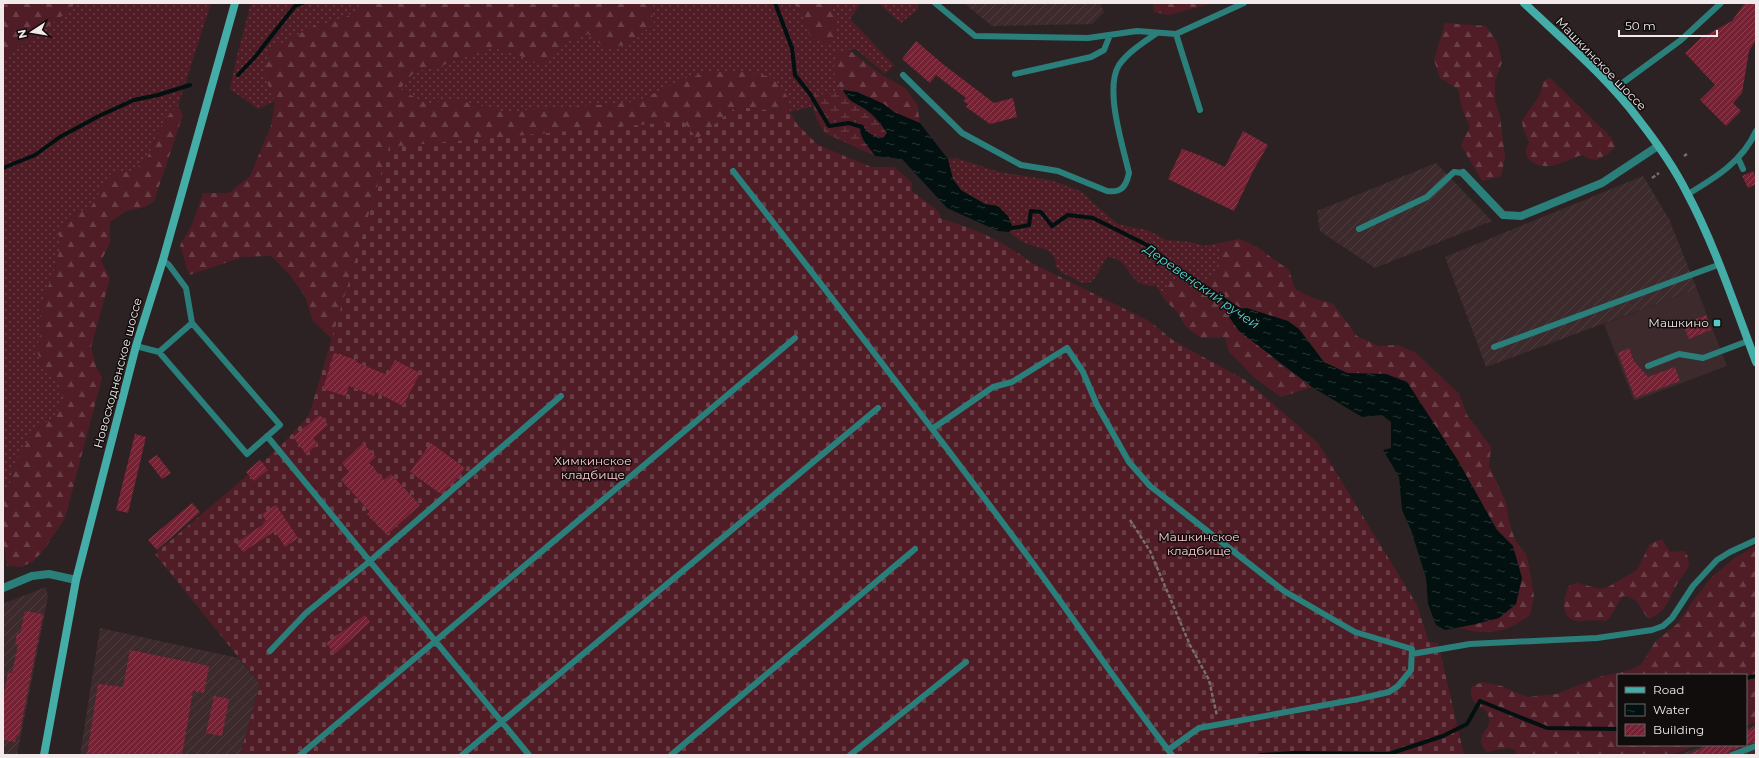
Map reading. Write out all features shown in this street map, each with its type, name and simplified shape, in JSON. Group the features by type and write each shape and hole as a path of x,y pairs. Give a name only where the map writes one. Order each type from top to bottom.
{"main road":[{"name":"Новосходненское шоссе","path":"44,755 76,580 136,346 163,260 235,3"},
{"name":"Машкинское шоссе","path":"1524,3 1613,90 1639,119 1658,146 1688,194 1756,362"}],"street":[{"path":"1463,173 1503,215 1521,216 1602,183 1658,146"},
{"path":"3,588 32,576 49,574 76,580"}],"lane":[{"path":"935,3 975,36 1088,38 1137,31 1176,34 1244,3"},
{"path":"1613,90 1681,40 1721,3"},
{"path":"903,74 962,133 1021,165 1058,171 1107,191 1115,192 1123,188 1127,182 1129,173 1112,96 1113,79 1120,65 1139,46 1156,33"},
{"path":"1176,34 1200,110"},
{"path":"1015,74 1090,57 1104,50 1110,35"},
{"path":"1688,194 1726,170 1738,158 1756,131"},
{"path":"1738,158 1743,169"},
{"path":"733,171 932,429 1047,583 1094,650 1170,752 1199,728 1389,692 1398,686 1411,670 1412,649 1355,632 1284,591 1150,486 1129,462 1098,405 1083,372 1067,348 1012,382 993,387 932,429"},
{"path":"1359,229 1427,197 1454,172 1463,173"},
{"path":"136,346 159,352 246,454 280,425 192,323 186,288 169,265 163,260"},
{"path":"1494,347 1718,265"},
{"path":"159,352 192,323"},
{"path":"300,755 795,338"},
{"path":"1648,366 1679,354 1703,358 1748,341"},
{"path":"270,650 306,614 370,561 561,396"},
{"path":"462,755 878,408"},
{"path":"267,436 529,755"},
{"path":"1412,654 1470,644 1597,638 1652,630 1663,626 1672,618 1693,586 1717,560 1756,540"},
{"path":"670,755 915,550"},
{"path":"850,755 966,662"},
{"path":"1732,755 1756,746"}],"path":[{"path":"1652,178 1659,173"},
{"path":"1130,520 1150,551 1190,645 1209,680 1219,724"}],"shaded area":[{"path":"964,3 1100,3 1104,12 1092,24 992,26"},
{"path":"1436,163 1492,221 1375,268 1320,231 1317,211"},
{"path":"1643,176 1669,219 1697,289 1486,367 1445,257"},
{"path":"1697,289 1727,366 1634,401 1604,324"},
{"path":"46,587 48,597 17,755 3,755 3,604"},
{"path":"100,628 238,658 260,684 240,755 80,755"},
{"path":"1756,725 1756,755 1679,755 1702,746 1747,746 1747,729"}],"green space":[{"path":"3,3 75,3 70,10 3,60"},
{"path":"75,3 211,3 178,106 164,120 147,158 133,172 112,172 91,207 72,216 59,232 59,252 54,271 40,309 41,330 37,349 42,369 58,381 64,401 53,418 35,429 15,463 10,484 3,496 3,60 70,10"},
{"path":"251,3 369,3 341,20 316,25 265,76 275,101 258,109 230,89"},
{"path":"369,3 649,3 654,23 633,41 608,50 587,33 563,44 543,66 518,55 491,47 441,66 415,71 400,89 427,104 453,99 504,112 636,102 684,79 709,72 746,72 773,77 787,96 790,112 736,107 697,139 389,147 332,339 313,321 305,296 289,274 271,256 243,257 189,275 180,245 192,225 203,193 229,193 250,176 271,126 275,101 265,77 269,50 316,25 341,20"},
{"path":"649,3 794,3 802,15 809,34 813,39 835,40 835,21 829,3 861,3 850,19 894,65 885,74 856,49 849,50 835,81 843,90 826,95 810,94 813,106 790,112 787,96 709,72 684,79 636,102 504,112 453,99 427,104 400,89 415,71 441,66 491,47 518,55 543,65 563,44 587,33 653,23"},
{"path":"794,3 829,3 835,21 835,40 825,45 813,39 809,34 802,15"},
{"path":"878,3 918,3 917,10 901,23"},
{"path":"1155,3 1214,3 1169,15 1154,12 1153,5"},
{"path":"1445,23 1486,26 1497,42 1502,62 1495,81 1495,101 1500,116 1505,157 1501,176 1482,181 1461,145 1470,127 1462,109 1458,89 1440,78 1434,60"},
{"path":"849,50 882,75 905,88 917,104 920,123 894,112 883,104 857,92 843,90 835,81 834,68 836,53"},
{"path":"1550,78 1608,134 1615,147 1609,153 1597,160 1590,159 1582,155 1548,166 1541,166 1527,158 1526,150 1529,142 1523,128 1522,121 1541,92 1543,81"},
{"path":"843,90 850,100 867,110 887,133 883,138 878,137 871,134 865,128 863,141 875,156 825,133 817,120 810,94 813,92 826,95"},
{"path":"178,106 183,115 154,201 145,207 126,211 110,222 110,243 101,261 110,278 91,347 96,366 102,378 65,518 43,551 32,562 21,567 7,566 3,541 3,496 10,484 15,463 35,429 53,418 64,401 58,381 42,369 37,349 41,330 40,309 54,271 59,252 59,232 72,216 91,207 112,172 133,172 147,158 164,120"},
{"name":"Химкинское кладбище","path":"736,107 790,112 797,124 818,145 871,167 894,167 912,183 912,191 938,211 941,219 964,226 988,236 1010,248 1030,262 1149,321 1174,341 1245,380 1318,443 1417,605 1429,642 1438,643 1464,755 240,755 260,684 155,554 278,449 309,415 389,147 683,121 697,139"},
{"path":"956,158 999,172 1050,180 1078,190 1118,224 1147,230 1167,240 1190,242 1204,246 1220,243 1220,264 1209,281 1190,285 1171,279 1164,299 1156,285 1148,286 1140,283 1118,260 1113,258 1107,257 1095,278 1091,281 1087,283 1081,282 1064,274 1058,269 1050,252 1023,242 1009,232 1013,228 998,207 985,204 961,190 953,179 948,159"},
{"path":"1240,239 1257,247 1289,270 1295,289 1313,298 1333,304 1357,336 1378,346 1398,345 1416,353 1459,394 1467,415 1491,447 1489,466 1506,502 1509,522 1515,540 1527,556 1534,596 1530,615 1513,626 1496,631 1479,632 1459,628 1476,624 1513,546 1497,530 1457,459 1407,382 1386,374 1348,373 1324,362 1299,329 1273,359 1312,387 1281,397 1255,378 1229,352 1225,338 1201,338 1185,326 1178,313 1164,299 1171,279 1190,285 1209,281 1220,264 1220,243"},
{"path":"1662,539 1670,552 1685,551 1688,557 1689,565 1664,609 1660,613 1649,619 1639,604 1629,597 1623,596 1606,621 1579,621 1571,619 1567,616 1564,600 1570,585 1578,583 1600,589 1608,587 1637,570 1650,544"},
{"path":"1756,546 1756,722 1747,726 1747,674 1617,674 1617,746 1694,746 1672,755 1516,755 1515,750 1508,748 1486,752 1481,741 1488,726 1489,717 1487,713 1472,699 1471,687 1482,682 1502,686 1528,697 1557,694 1599,677 1627,671 1641,665 1655,642 1678,623 1695,598 1713,576 1736,557"}],"water":[{"path":"843,90 857,92 884,104 894,112 920,123 948,159 953,179 961,190 985,204 998,206 1008,216 1013,228 1009,232 998,231 947,208 902,159 875,156 861,135 860,126 877,137 883,138 887,133 874,117 865,109 852,102"},
{"path":"1247,308 1288,321 1299,329 1324,362 1347,373 1386,374 1407,382 1457,459 1497,530 1513,546 1522,578 1516,604 1499,618 1445,630 1436,625 1428,604 1426,578 1411,530 1402,510 1399,477 1383,450 1391,448 1391,422 1382,415 1362,417 1312,387 1239,331 1229,317 1239,309"}],"building":[{"path":"1745,3 1756,3 1756,40 1749,51 1742,93 1733,103 1741,111 1726,126 1700,100 1715,85 1685,53 1701,38 1732,21"},
{"path":"916,41 944,65 994,103 1013,98 1017,117 990,124 966,107 968,104 963,101 966,98 936,75 930,83 902,59"},
{"path":"1243,131 1268,145 1253,171 1234,211 1168,179 1182,149 1225,167"},
{"path":"1753,171 1756,178 1756,184 1748,188 1742,176"},
{"path":"1706,315 1711,330 1689,339 1683,324"},
{"path":"1629,348 1634,361 1648,377 1675,367 1680,381 1635,398 1618,353"},
{"path":"334,353 357,360 356,362 387,375 395,360 420,373 403,406 375,392 374,396 349,386 346,396 323,389"},
{"path":"320,415 328,425 313,438 318,444 306,454 293,437"},
{"path":"135,434 146,437 128,513 116,510"},
{"path":"363,443 376,457 369,463 384,480 391,474 420,505 387,535 367,514 370,512 341,480 349,472 342,463"},
{"path":"431,443 465,468 456,480 441,494 410,472"},
{"path":"157,455 171,473 162,479 148,461"},
{"path":"260,460 268,470 254,481 246,472"},
{"path":"192,503 200,512 157,550 148,540"},
{"path":"276,505 298,538 285,547 275,531 243,552 236,543 264,524 263,523 266,521 262,514"},
{"path":"25,611 43,614 19,736 17,735 15,742 3,740 3,698 8,672 12,673 18,645 15,644 17,633 20,634"},
{"path":"365,615 370,622 335,654 326,643"},
{"path":"130,650 209,666 204,693 193,691 182,755 87,755 98,684 123,687"},
{"path":"214,696 229,699 222,736 206,733"},
{"path":"1756,727 1756,742 1747,745 1747,731"},
{"path":"1708,746 1743,746 1730,751 1728,755 1686,755"}],"waterway":[{"path":"238,75 255,57 295,6 303,3"},
{"name":"Деревенский ручей","path":"775,3 792,48 795,75 810,94 829,126 849,123 862,127 863,131"},
{"path":"3,168 35,155 60,137 99,116 134,100 158,95 190,85"},
{"name":"Деревенский ручей","path":"1008,227 1013,228 1029,225 1031,211 1041,212 1052,226 1068,215 1093,218 1149,246 1172,265 1244,313"},
{"path":"1747,678 1756,676"},
{"path":"1260,755 1294,753 1389,754 1443,736 1467,724 1480,701 1547,728 1617,729"}],"place":[{"name":"Машкино","path":"1717,323"}],"park label":[{"name":"Машкинское кладбище","path":"1199,544"}]}
